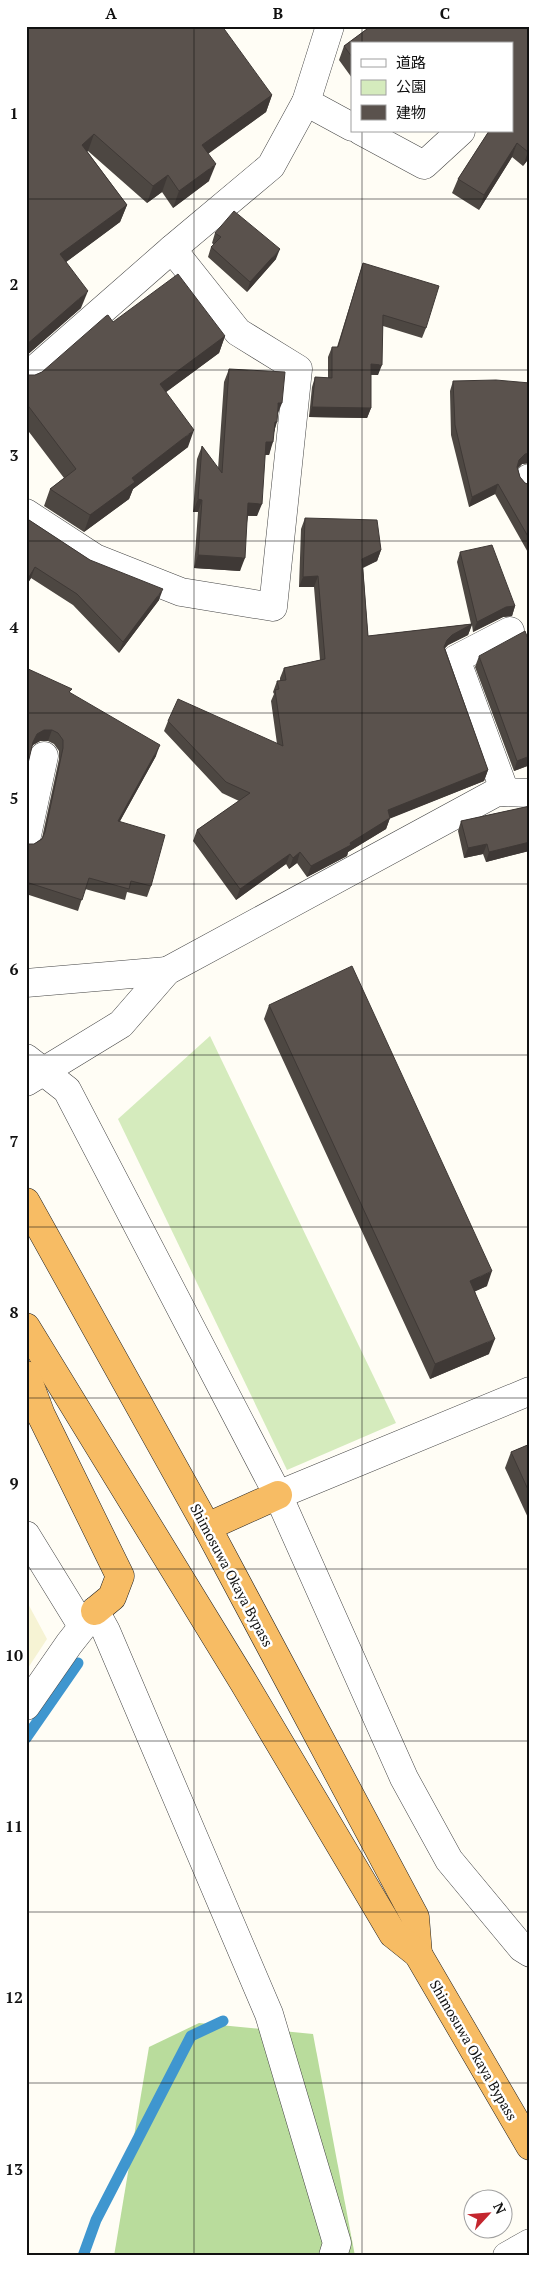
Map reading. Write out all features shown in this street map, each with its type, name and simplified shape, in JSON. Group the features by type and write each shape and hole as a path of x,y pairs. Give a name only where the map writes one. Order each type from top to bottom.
{"highway":[{"name":"Shimosuwa Okaya Bypass","path":"26,1202 207,1527 415,1917 418,1954"},
{"name":"Shimosuwa Okaya Bypass","path":"26,1327 239,1674 393,1934 418,1954 530,2146"},
{"path":"26,1375 41,1415 120,1576 112,1597 89,1619"},
{"path":"207,1527 278,1495"}],"street":[{"path":"26,377 172,249 271,166 306,102 330,26"},
{"path":"306,102 351,126"},
{"path":"363,132 424,165 460,132"},
{"path":"26,513 95,558 181,592 272,607 298,369 238,332 172,249"},
{"path":"33,1070 120,1024 168,971 496,792 518,792 456,659 510,631"},
{"path":"26,840 44,756"},
{"path":"26,983 168,971"},
{"path":"33,1070 67,1090 278,1495 404,1778 449,1860 522,1948 530,1953"},
{"path":"278,1495 530,1391"},
{"path":"26,1535 89,1619 106,1630 269,2014 337,2244 333,2256"},
{"path":"26,1706 89,1619"},
{"path":"507,2256 530,2243"}],"shaded area":[{"path":"26,1600 47,1639 26,1671"}],"green space":[{"path":"210,1036 396,1423 287,1470 118,1119"},
{"path":"199,2023 313,2034 355,2256 114,2256 149,2047"}],"building":[{"path":"26,26 222,26 272,95 202,145 216,164 179,191 168,175 153,186 94,134 82,145 127,205 60,254 88,291 26,345"},
{"path":"371,26 530,26 530,150 528,152 517,143 484,195 458,179 488,132 514,132 514,42 351,42 351,56 344,46"},
{"path":"234,211 280,249 250,282 211,247 221,237 215,233"},
{"path":"363,263 439,286 426,328 383,315 382,365 371,364 371,408 312,407 315,377 332,378 332,347 338,347"},
{"path":"178,274 225,336 160,384 194,430 132,478 135,482 90,515 50,489 76,469 26,403 26,374 35,375 42,372 106,316 108,315 113,322"},
{"path":"229,369 285,372 282,403 278,403 273,442 266,442 262,504 248,503 245,558 198,555 202,500 198,499 202,446 222,473"},
{"path":"496,380 530,383 530,453 525,454 519,460 517,467 520,477 525,483 530,485 530,540 498,484 472,497 455,425 453,381"},
{"path":"26,518 90,560 163,589 123,642 77,594 35,567 26,582"},
{"path":"305,518 377,520 381,550 362,559 368,636 472,624 452,635 444,647 488,770 388,810 390,818 350,843 351,845 311,866 300,852 293,858 290,854 240,889 197,830 250,793 226,782 168,721 178,699 283,746 275,690 279,689 277,681 286,680 284,668 325,659 318,576 303,577"},
{"path":"492,545 515,606 506,607 477,622 460,552"},
{"path":"525,631 530,644 530,756 517,761 479,656"},
{"path":"26,668 72,689 69,692 160,745 118,821 165,835 151,886 131,881 129,889 89,878 82,900 26,882 26,844 34,844 42,839 45,832 63,748 63,740 58,733 52,730 44,730 37,734 33,742 26,772"},
{"path":"530,806 530,842 489,852 487,844 468,848 461,821"},
{"path":"352,966 492,1271 470,1281 495,1339 435,1364 269,1005"},
{"path":"530,1444 530,1494 511,1452"}],"waterway":[{"path":"26,1738 78,1663"},
{"path":"83,2256 96,2220 191,2036 223,2021"}]}
